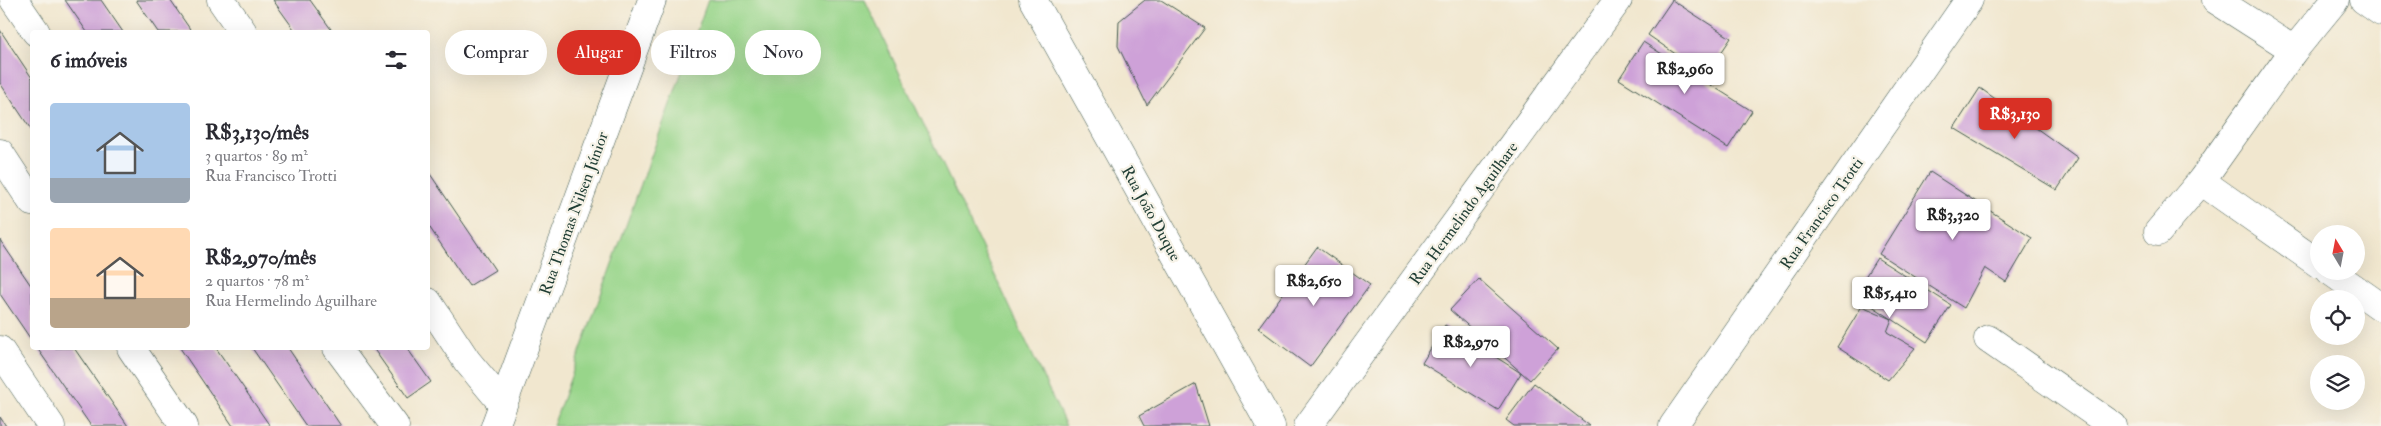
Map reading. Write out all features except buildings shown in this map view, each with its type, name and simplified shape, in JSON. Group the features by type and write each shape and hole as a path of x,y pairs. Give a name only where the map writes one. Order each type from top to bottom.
{"street":[{"path":"14,0 35,30"},
{"path":"221,0 242,30"},
{"name":"Rua Thomas Nilsen Júnior","path":"498,415 652,0"},
{"name":"Rua João Duque","path":"1033,0 1271,426"},
{"name":"Rua Hermelindo Aguilhare","path":"1308,426 1618,0"},
{"name":"Rua Francisco Trotti","path":"1674,426 1969,0"},
{"path":"2216,0 2294,50"},
{"path":"2158,232 2201,181 2294,50 2335,0"},
{"path":"2364,0 2381,12"},
{"path":"0,153 30,199"},
{"path":"2201,181 2310,258"},
{"path":"2343,280 2381,307"},
{"path":"430,305 468,361 498,415"},
{"path":"1988,339 2113,426"},
{"path":"0,350 51,426"},
{"path":"132,350 184,426"},
{"path":"338,350 395,426"}],"green space":[{"path":"708,0 865,0 1066,426 553,426 681,75 735,75 735,30 697,30"}]}
